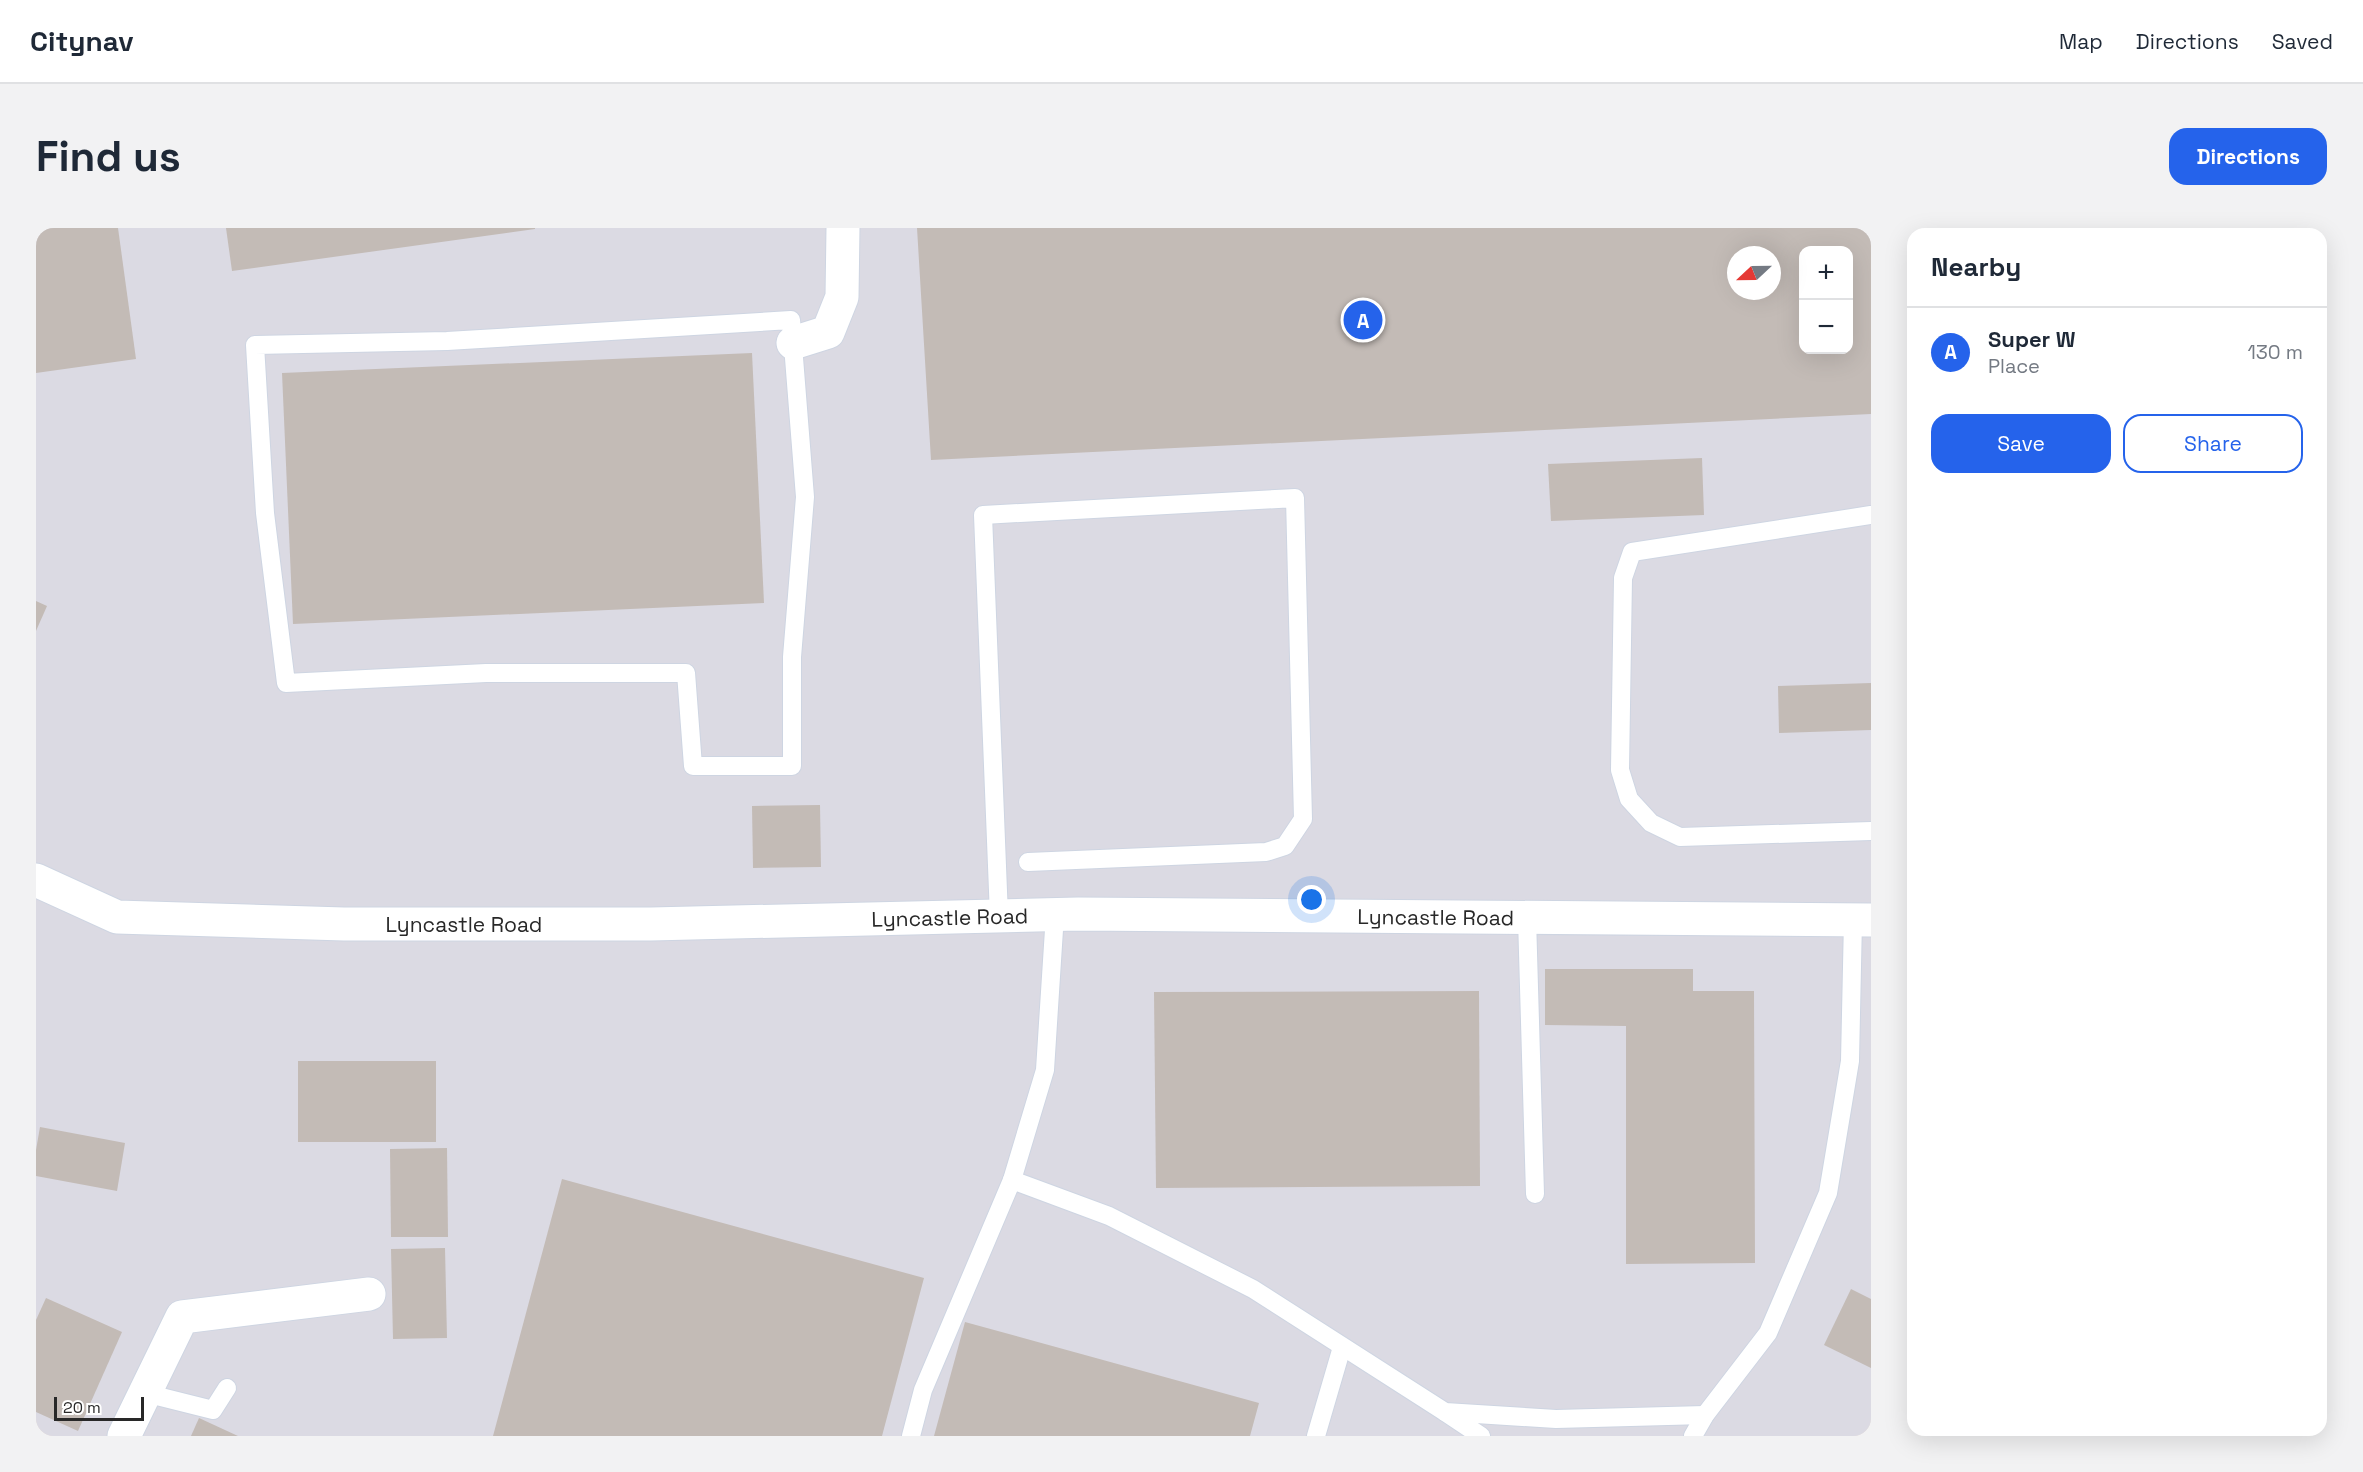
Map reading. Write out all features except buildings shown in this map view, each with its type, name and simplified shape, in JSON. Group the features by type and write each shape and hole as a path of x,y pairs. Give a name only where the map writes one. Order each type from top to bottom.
{"street":[{"path":"793,343 828,332 842,297 843,228"},
{"name":"Lyncastle Road","path":"36,880 117,917 344,924 651,924 1055,914 1862,920"},
{"path":"124,1436 182,1317 369,1294"}],"lane":[{"path":"791,320 793,343 805,497 792,657 792,766 693,766 686,673 486,673 286,683 265,513 255,345 447,341 791,320"},
{"path":"999,916 983,515 1295,498 1302,819 1285,846 1266,852 1028,862"},
{"path":"1871,515 1632,552 1623,578 1620,770 1629,799 1651,823 1680,837 1871,831"},
{"path":"911,1436 923,1390 1012,1180 1046,1071 1055,914"},
{"path":"1527,918 1534,1194"},
{"path":"1693,1436 1705,1415 1768,1333 1827,1193 1850,1061 1862,920"},
{"path":"1012,1180 1109,1216 1253,1289 1481,1436"},
{"path":"1316,1436 1342,1347"},
{"path":"145,1393 213,1410 227,1388"},
{"path":"1445,1412 1555,1427 1705,1415"}],"shaded area":[{"path":"36,228 1871,228 1871,1436 36,1436"}],"place":[{"name":"Super W","path":"1363,320"}]}
